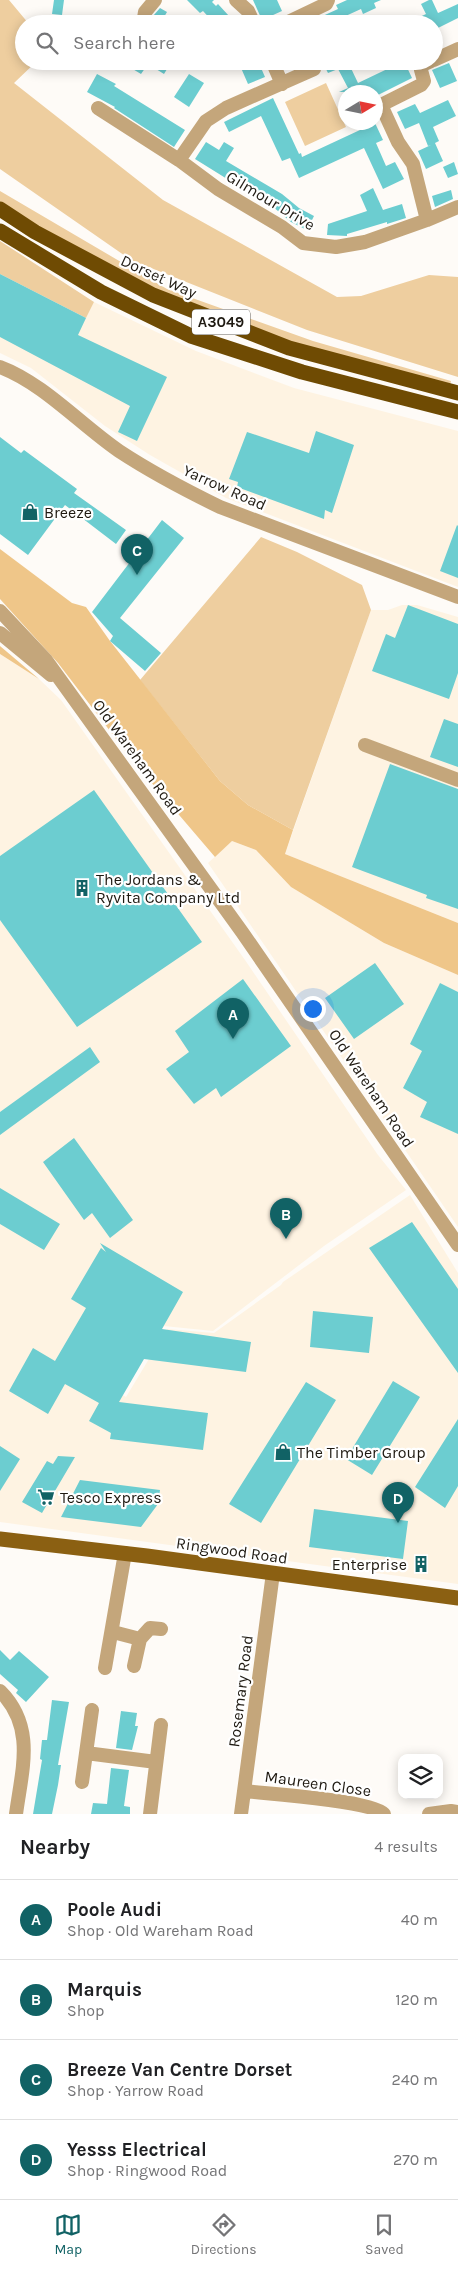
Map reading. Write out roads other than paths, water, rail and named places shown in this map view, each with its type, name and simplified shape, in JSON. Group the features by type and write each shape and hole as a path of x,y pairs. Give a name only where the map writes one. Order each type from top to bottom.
{"highway":[{"name":"Dorset Way","path":"0,209 35,232 153,295 289,348 458,393"},
{"name":"A3049","path":"0,231 101,292 191,336 282,366 458,412"},
{"path":"282,366 307,380 458,422"}],"main road":[{"name":"Ringwood Road","path":"0,1539 125,1553 458,1598"}],"street":[{"path":"144,15 155,0"},
{"path":"236,0 250,15"},
{"path":"305,15 326,4 328,0"},
{"path":"443,56 458,49"},
{"path":"276,70 282,84"},
{"path":"179,160 206,121 226,108 312,70"},
{"path":"383,104 421,85 424,81 421,70"},
{"name":"Gilmour Drive","path":"98,108 179,160 218,189 282,227 303,243 336,247 365,242 458,207"},
{"path":"383,115 413,164 427,220"},
{"name":"Yarrow Road","path":"0,367 10,371 52,398 120,451 183,489 220,507 458,597"},
{"name":"Old Wareham Road","path":"0,611 46,660 242,932 458,1245"},
{"name":"Old Wareham Road","path":"0,633 63,685"},
{"path":"365,745 458,780"},
{"path":"105,1668 113,1632 125,1553"},
{"name":"Rosemary Road","path":"241,1814 273,1573"},
{"path":"134,1666 140,1639 150,1628 161,1629"},
{"path":"113,1632 140,1639"},
{"path":"0,1691 12,1704 25,1737 16,1814"},
{"path":"82,1782 92,1710"},
{"path":"150,1814 161,1725"},
{"path":"86,1753 156,1762"},
{"name":"Maureen Close","path":"244,1791 359,1804 379,1809 384,1814"},
{"path":"430,1814 458,1812"}],"place":[{"name":"Breeze","path":"30,512"},
{"name":"Breeze Van Centre Dorset","path":"137,575"},
{"name":"The Jordans & Ryvita Company Ltd","path":"82,888"},
{"name":"Poole Audi","path":"233,1039"},
{"name":"Marquis","path":"286,1239"},
{"name":"The Timber Group","path":"283,1452"},
{"name":"Tesco Express","path":"46,1497"},
{"name":"Yesss Electrical","path":"398,1523"},
{"name":"Enterprise","path":"421,1564"}]}
